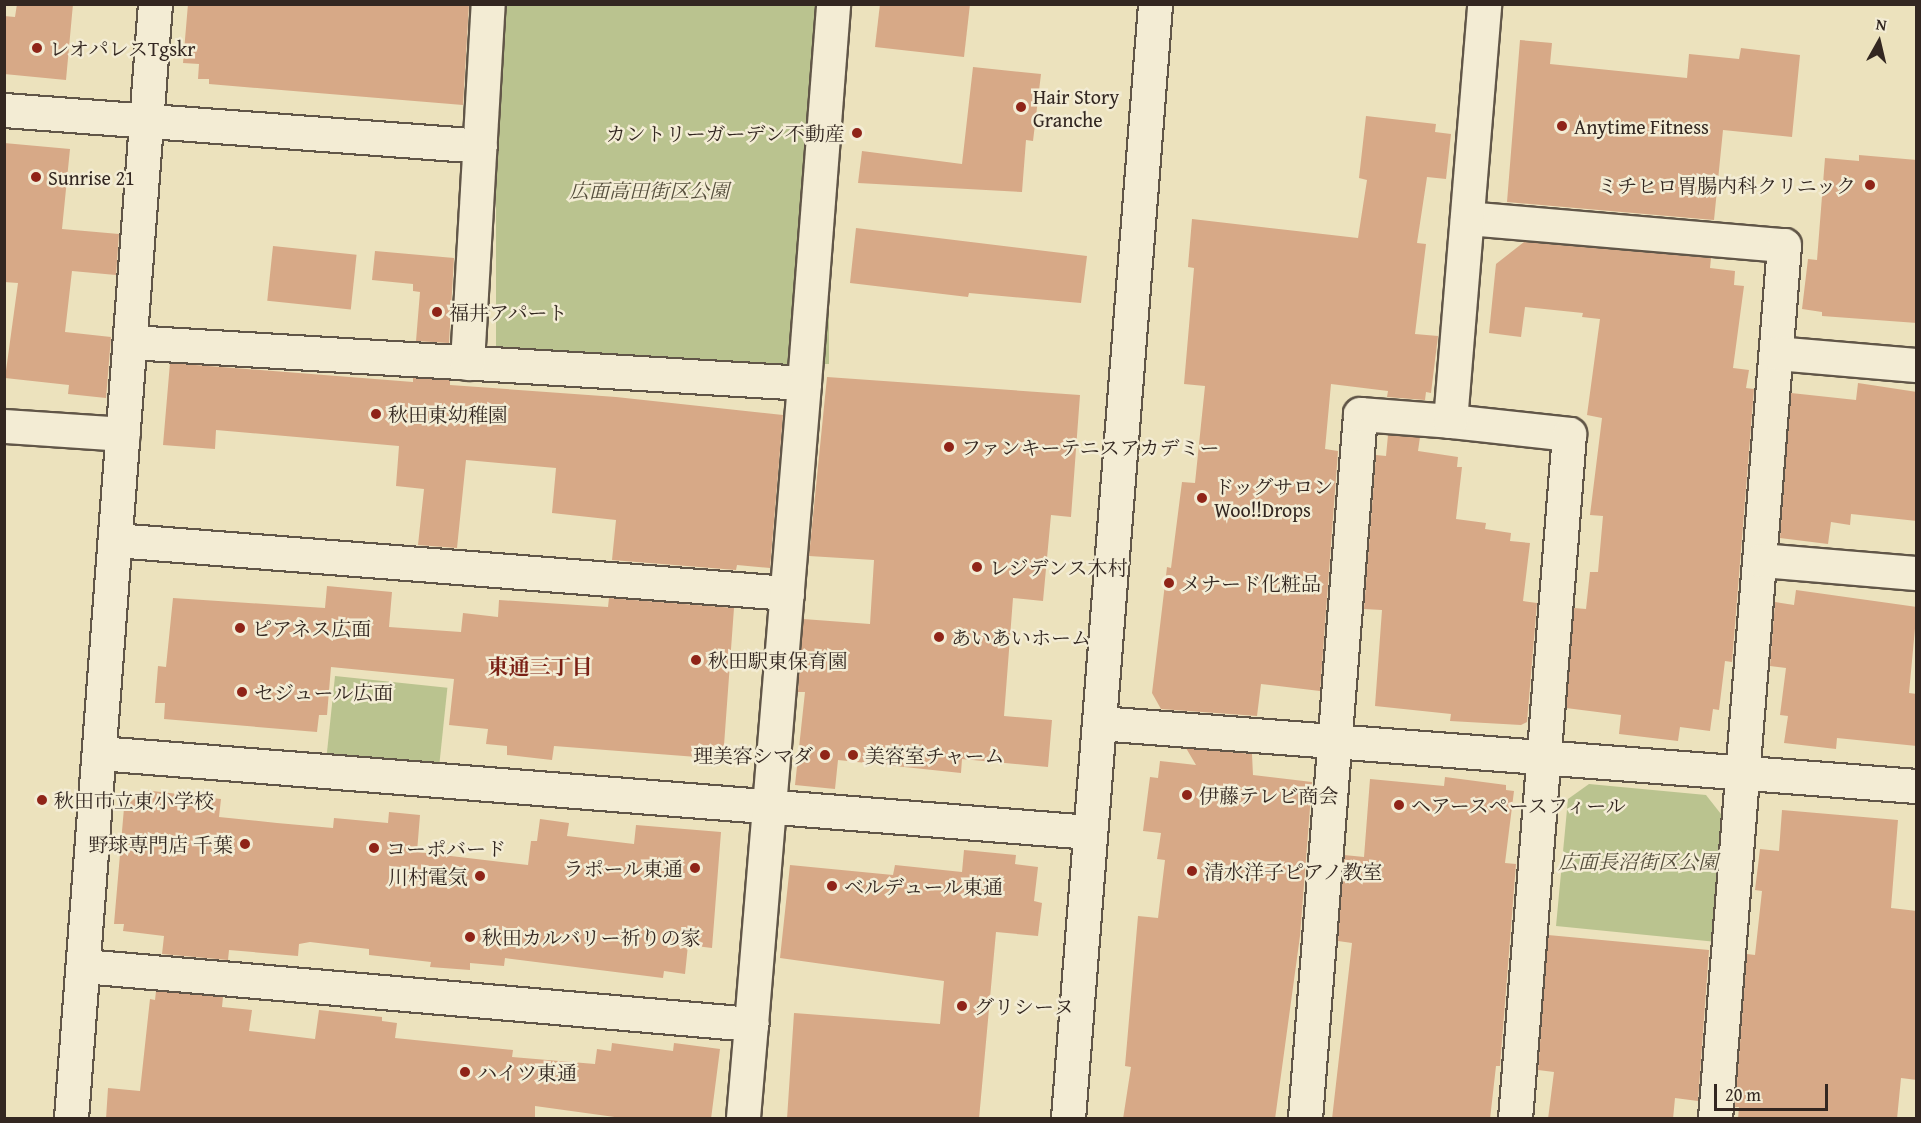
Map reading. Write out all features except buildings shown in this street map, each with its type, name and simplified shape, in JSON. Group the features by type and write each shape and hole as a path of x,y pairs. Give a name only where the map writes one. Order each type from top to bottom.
{"street":[{"path":"71,1119 155,4"},
{"path":"467,363 488,4"},
{"path":"743,1119 833,4"},
{"path":"1068,1119 1155,4"},
{"path":"1450,421 1484,4"},
{"path":"4,110 480,146"},
{"path":"1467,218 1784,245 1761,560 1740,773 1715,1119"},
{"path":"130,342 804,383"},
{"path":"1776,353 1917,365"},
{"path":"1305,1119 1360,414 1569,434 1541,757 1515,1119"},
{"path":"4,426 123,434"},
{"path":"115,540 787,594"},
{"path":"1761,560 1917,573"},
{"path":"1099,723 1917,786"},
{"path":"99,753 1090,832"},
{"path":"83,966 751,1024"}],"green space":[{"name":"広面高田街区公園","path":"496,5 829,5 829,364 496,364"},
{"path":"335,676 447,688 439,771 326,760"},
{"name":"広面長沼街区公園","path":"1589,784 1706,795 1728,823 1717,942 1556,926 1568,799"}],"place":[{"name":"レオパレスTgskr","path":"37,48"},
{"name":"Hair Story Granche","path":"1021,107"},
{"name":"Anytime Fitness","path":"1562,126"},
{"name":"カントリーガーデン不動産","path":"857,133"},
{"name":"Sunrise 21","path":"36,177"},
{"name":"ミチヒロ胃腸内科クリニック","path":"1870,185"},
{"name":"福井アパート","path":"437,312"},
{"name":"秋田東幼稚園","path":"376,414"},
{"name":"ファンキーテニスアカデミー","path":"949,447"},
{"name":"ドッグサロン Woo!!Drops","path":"1202,498"},
{"name":"レジデンス木村","path":"977,567"},
{"name":"メナード化粧品","path":"1169,583"},
{"name":"ピアネス広面","path":"240,628"},
{"name":"あいあいホーム","path":"939,637"},
{"name":"秋田駅東保育園","path":"696,660"},
{"name":"セジュール広面","path":"242,692"},
{"name":"理美容シマダ","path":"825,755"},
{"name":"美容室チャーム","path":"853,755"},
{"name":"伊藤テレビ商会","path":"1187,795"},
{"name":"秋田市立東小学校","path":"42,800"},
{"name":"ヘアースペースフィール","path":"1399,805"},
{"name":"野球専門店 千葉","path":"245,844"},
{"name":"コーポバード","path":"374,848"},
{"name":"ラポール東通","path":"695,868"},
{"name":"清水洋子ピアノ教室","path":"1192,871"},
{"name":"川村電気","path":"480,876"},
{"name":"ベルデュール東通","path":"832,886"},
{"name":"秋田カルバリー祈りの家","path":"470,937"},
{"name":"グリシーヌ","path":"962,1006"},
{"name":"ハイツ東通","path":"465,1072"}],"district":[{"name":"東通三丁目","path":"540,667"}]}
